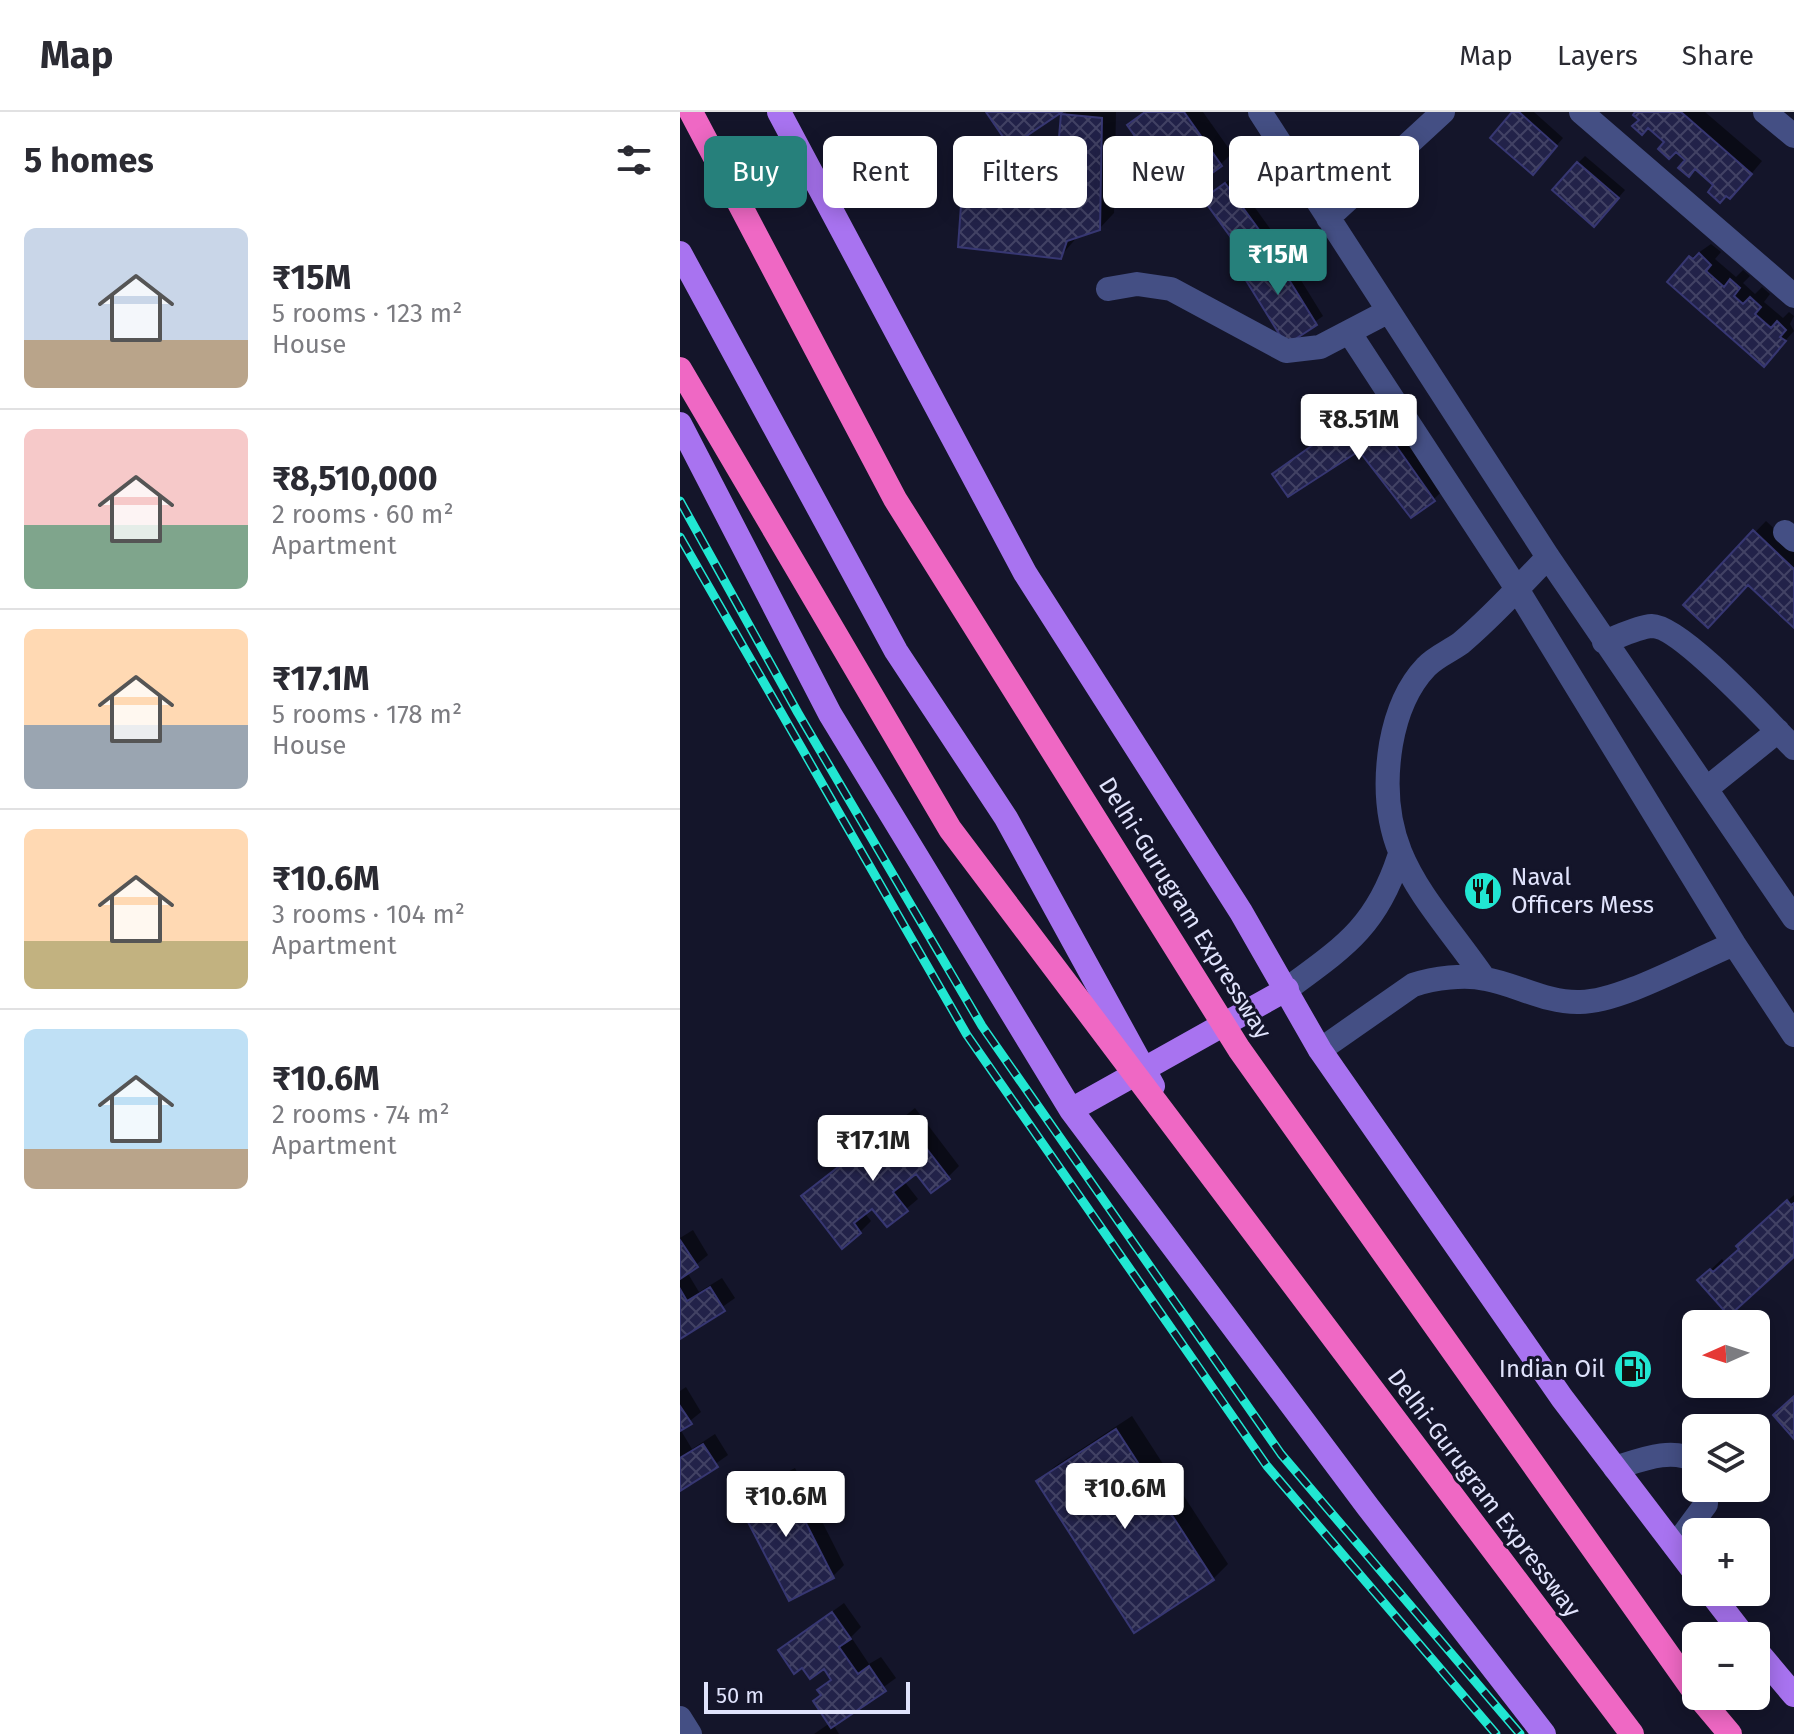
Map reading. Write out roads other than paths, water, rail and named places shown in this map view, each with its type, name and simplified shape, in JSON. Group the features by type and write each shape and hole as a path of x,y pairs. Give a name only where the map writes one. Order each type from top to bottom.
{"highway":[{"name":"Delhi-Gurugram Expressway","path":"691,112 895,499 1239,1049 1682,1674"},
{"name":"Delhi-Gurugram Expressway","path":"680,369 950,829 1632,1734"},
{"name":"Delhi-Gurugram Expressway","path":"1710,1710 1730,1734"}],"main road":[{"path":"779,112 1025,573 1287,989 1320,1050 1562,1398 1682,1555"},
{"path":"680,253 896,651 1006,818 1183,1141"},
{"path":"680,424 830,714 1071,1110 1359,1495 1544,1734"},
{"path":"1071,1110 1287,989"},
{"path":"1721,1606 1733,1622"},
{"path":"1770,1667 1794,1695"}],"street":[{"path":"1260,112 1604,642 1794,917"},
{"path":"1328,218 1443,112"},
{"path":"1581,112 1794,296"},
{"path":"1765,112 1794,136"},
{"path":"1108,289 1137,284 1171,289 1286,351 1320,347 1387,312"},
{"path":"1349,332 1517,589 1734,944 1794,1035"},
{"path":"1484,978 1399,857 1388,820 1385,788 1401,707 1427,666 1460,643 1548,557"},
{"path":"1604,642 1651,626 1668,631 1714,668 1786,740 1706,789"},
{"path":"1287,989 1339,951 1376,914 1399,857"},
{"path":"1320,1050 1413,985 1437,980 1484,978 1553,1000 1581,1003 1621,992 1734,944"},
{"path":"1615,1468 1656,1456 1682,1454"},
{"path":"1675,1546 1706,1502"},
{"path":"680,1718 690,1734"}],"railway":[{"path":"680,501 798,713 982,1026 1281,1454 1520,1734"},
{"path":"680,537 967,1035 1267,1466 1496,1734"}],"place":[{"name":"Naval Officers Mess","path":"1483,891"},
{"name":"Indian Oil","path":"1633,1369"}]}
